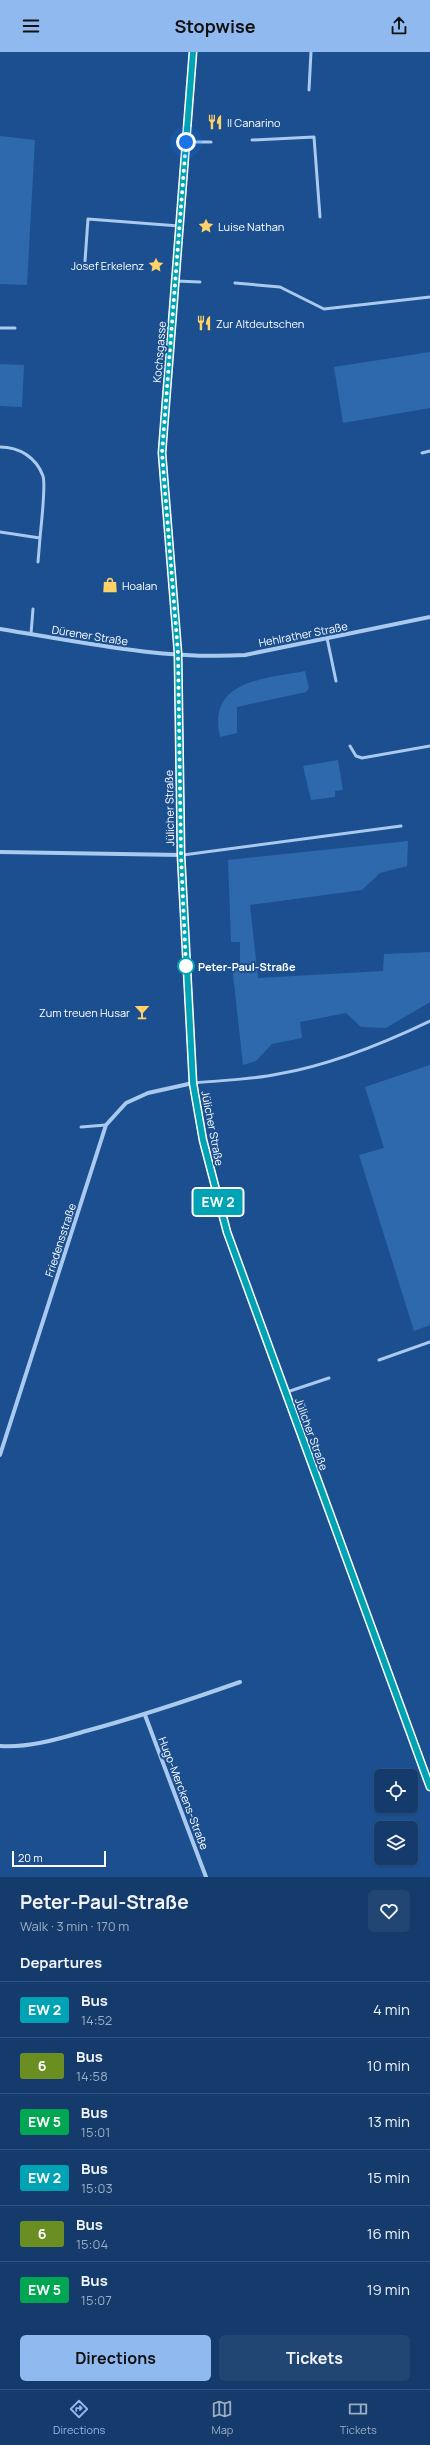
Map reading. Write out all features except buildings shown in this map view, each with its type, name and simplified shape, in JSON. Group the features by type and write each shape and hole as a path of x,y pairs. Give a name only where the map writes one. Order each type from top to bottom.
{"street":[{"name":"Kochsgasse","path":"178,653 162,453 193,52"},
{"name":"Hehlrather Straße","path":"178,653 221,656 246,655 430,617"},
{"name":"Dürener Straße","path":"0,629 132,651 178,653"},
{"name":"Jülicher Straße","path":"178,653 181,855 193,1083 203,1140 220,1211 285,1392 427,1773 430,1787"},
{"path":"0,852 181,855"},
{"name":"Friedensstraße","path":"0,1455 106,1125 126,1103 132,1100 148,1093 193,1083"},
{"path":"0,1746 17,1748 54,1740 145,1715 240,1682"},
{"name":"Hugo-Merckens-Straße","path":"145,1715 206,1877"}],"lane":[{"path":"309,90 311,52"},
{"path":"252,140 314,137 320,217"},
{"path":"186,142 212,142"},
{"path":"85,261 88,219 179,226"},
{"path":"176,282 200,282"},
{"path":"235,283 280,287 324,309 430,297"},
{"path":"0,328 15,328"},
{"path":"0,447 14,447 29,456 43,476 38,562"},
{"path":"422,453 430,452"},
{"path":"0,532 40,538"},
{"path":"31,634 33,609"},
{"path":"327,638 336,681"},
{"path":"350,746 356,756 362,758 430,746"},
{"path":"181,855 402,826"},
{"name":"Jülicher Straße","path":"193,1083 286,1073 338,1059 400,1036 430,1022"},
{"path":"81,1126 106,1125"},
{"path":"379,1360 430,1342"},
{"path":"285,1392 329,1378"}],"shaded area":[{"path":"0,136 35,140 27,285 0,284"},
{"path":"430,352 430,408 343,423 334,367"},
{"path":"0,364 24,365 22,407 0,406"},
{"path":"305,671 309,688 306,692 237,707 237,733 220,737 218,718 222,704 230,693 257,680"},
{"path":"338,760 343,790 335,791 335,797 311,800 303,766"},
{"path":"408,841 407,866 380,873 362,890 250,905 258,978 383,971 384,954 430,952 430,1002 386,1028 361,1027 346,1013 300,1022 302,1038 272,1044 256,1061 243,1065 232,965 240,964 240,942 231,942 228,860"},
{"path":"430,1065 430,1325 414,1331 359,1155 384,1148 365,1087"}],"bus line":[{"path":"193,52 162,453 178,653 181,855 193,1083 203,1140 216,1197 227,1232 430,1787"}],"place":[{"name":"Il Canarino","path":"215,122"},
{"name":"Luise Nathan","path":"206,226"},
{"name":"Josef Erkelenz","path":"156,265"},
{"name":"Zur Altdeutschen","path":"204,323"},
{"name":"Hoalan","path":"110,585"},
{"name":"Peter-Paul-Straße","path":"186,966"},
{"name":"Zum treuen Husar","path":"142,1012"}],"route":[{"path":"186,142 162,453 178,653 181,855 186,966"}]}
